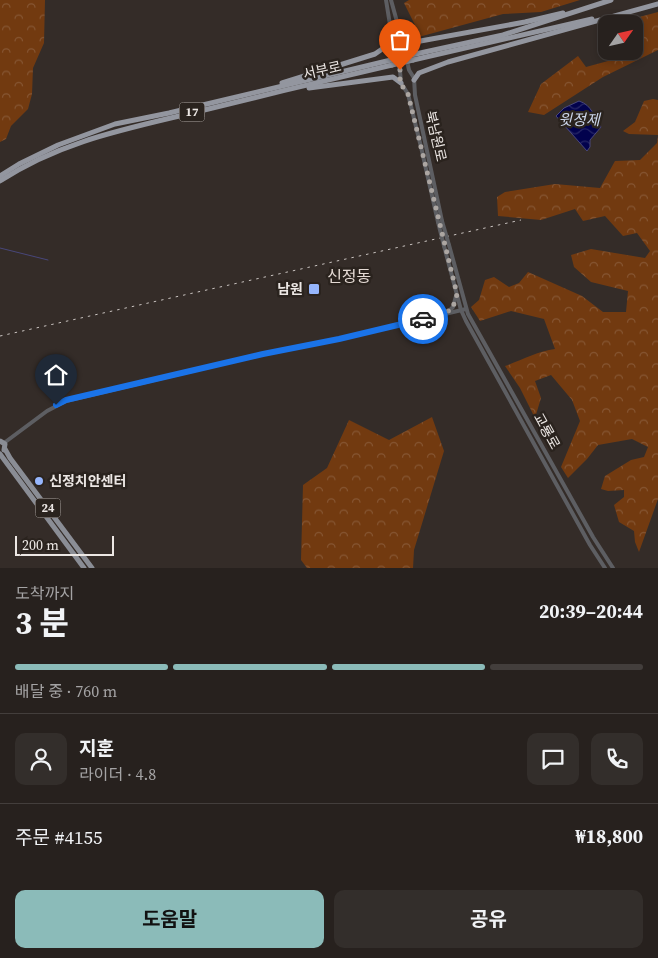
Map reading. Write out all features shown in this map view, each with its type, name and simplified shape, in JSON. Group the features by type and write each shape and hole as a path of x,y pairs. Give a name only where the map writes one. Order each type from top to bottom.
{"highway":[{"name":"서부로","path":"0,176 19,164 58,145 115,124 246,97 412,58 503,34 611,0"},
{"path":"403,37 414,42 458,35 545,18 590,4 604,2"},
{"path":"414,81 419,73 448,62 658,4"},
{"name":"서부로","path":"412,58 658,4"},
{"path":"246,97 265,87 375,54 385,47 390,40"},
{"path":"246,97 393,77 402,84"},
{"name":"서부로","path":"0,181 32,162 62,148 117,131 246,97"}],"main road":[{"name":"24","path":"3,444 0,454 92,568"},
{"name":"24","path":"3,444 24,482 84,568"}],"street":[{"name":"북남원로","path":"386,0 391,31 390,40 395,50 402,84 408,94 440,222"},
{"name":"북남원로","path":"391,0 403,37 409,70 414,81 440,222"},
{"path":"390,40 395,34 403,37"},
{"path":"402,84 408,87 414,81"},
{"path":"440,222 447,246"},
{"name":"교룡로","path":"447,246 461,310 484,356 577,523 605,568"},
{"name":"교룡로","path":"447,246 466,308 592,537 613,568"},
{"path":"447,313 453,307 457,294"},
{"path":"3,444 47,411 66,400 263,354 339,339 466,308"}],"green space":[{"path":"0,0 45,0 44,43 33,68 32,94 28,109 11,126 6,139 0,142"},
{"path":"409,0 580,0 541,12 503,14 415,38 417,29 404,3"},
{"path":"658,12 658,50 643,57 643,16"},
{"path":"578,56 586,67 608,61 638,60 603,77 544,115 528,112 541,84"},
{"path":"658,100 658,135 629,134 623,131 635,122 644,101"},
{"path":"658,136 658,499 639,552 635,542 634,531 619,522 614,505 624,497 624,490 608,491 601,489 605,476 631,460 644,457 648,447 632,439 598,445 568,478 561,467 580,421 572,400 551,375 535,381 541,398 535,418 520,388 505,366 555,349 544,319 511,311 480,321 471,307 479,300 485,280 494,277 509,287 519,283 528,272 582,296 603,312 626,312 628,291 591,282 574,267 571,255 591,249 645,258 650,251 637,233 623,236 605,216 583,221 575,209 541,220 498,216 497,197 505,192 555,184 600,188 615,161 640,160 657,143"},
{"path":"432,417 444,451 414,550 413,568 307,568 301,560 303,485 327,468 349,420 389,440"}],"water":[{"name":"윗정제","path":"579,101 590,108 601,127 590,140 590,147 587,151 556,116 564,108"}],"waterway":[{"path":"0,248 48,260"}],"railway":[{"path":"0,336 521,220"}],"way so far":[{"path":"400,70 400,83 408,94 457,294 453,307 447,313 423,319"}],"place":[{"name":"남원","path":"314,289"},
{"name":"신정치안센터","path":"39,481"}],"district":[{"name":"신정동","path":"349,276"}],"route":[{"path":"56,405 66,400 423,319"}]}
